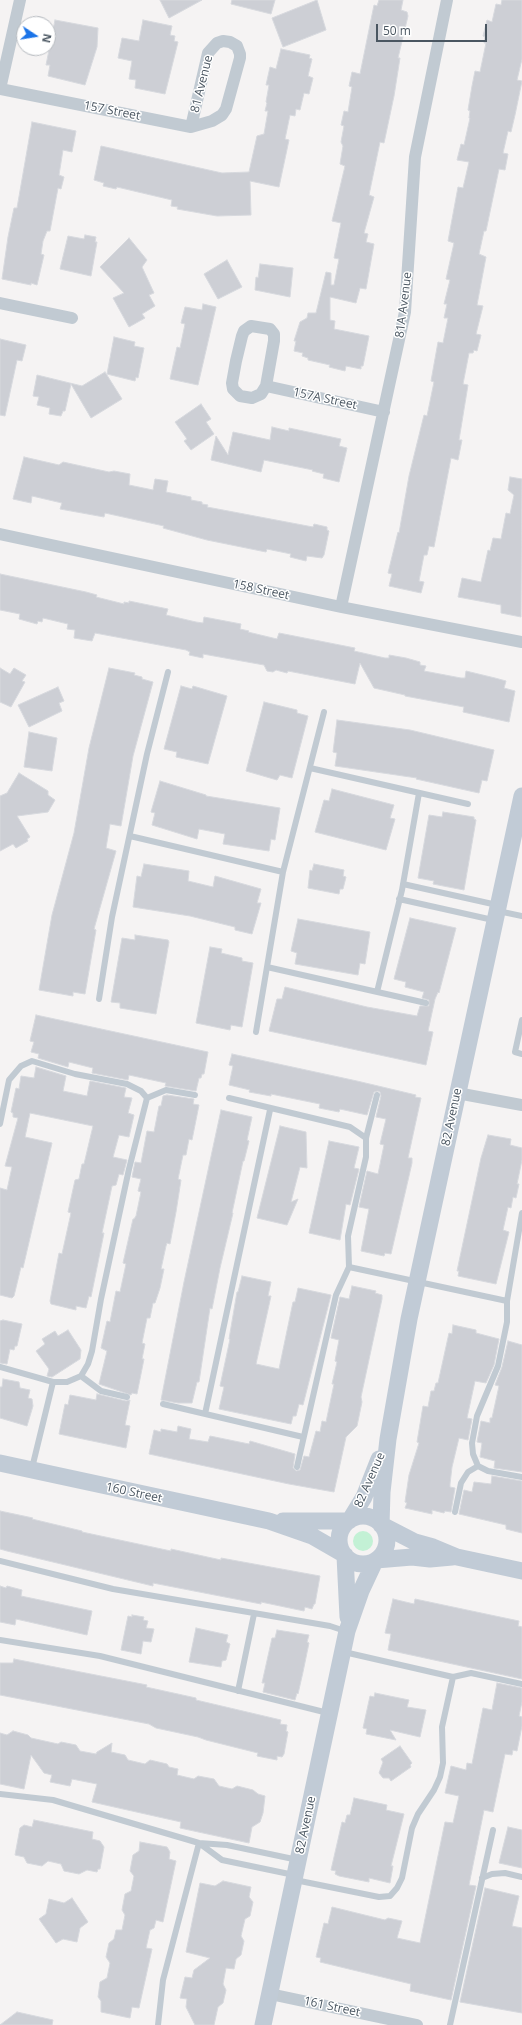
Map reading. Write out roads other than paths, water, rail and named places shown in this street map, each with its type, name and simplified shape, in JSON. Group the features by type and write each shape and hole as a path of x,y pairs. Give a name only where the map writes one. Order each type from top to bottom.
{"street":[{"path":"0,89 20,0"},
{"name":"81A Avenue","path":"341,607 405,312 415,158 447,0"},
{"name":"81 Avenue","path":"191,127 208,53 212,47 223,41 230,42 237,46 240,54 230,101 222,115"},
{"name":"157 Street","path":"0,89 191,127 212,121 222,115"},
{"path":"0,303 72,318"},
{"path":"251,326 270,329 274,334 274,342 266,386 261,394 252,398 240,396 233,389 232,383 242,336 244,331 251,326"},
{"name":"157A Street","path":"266,386 384,412"},
{"name":"158 Street","path":"0,534 341,607 522,642"},
{"name":"82 Avenue","path":"382,1525 382,1492 388,1439 417,1282 456,1093 522,796"},
{"path":"456,1093 522,1106"},
{"name":"82 Avenue","path":"350,1521 364,1497 388,1439"},
{"name":"160 Street","path":"0,1463 269,1521 312,1536 345,1555"},
{"path":"456,1557 430,1559 412,1556 376,1560 370,1563 356,1563 345,1555 339,1541 344,1527 350,1521 362,1516 370,1517 415,1542 433,1547 456,1557 522,1572"},
{"name":"160 Street","path":"269,1521 350,1521"},
{"path":"376,1560 386,1548 387,1540 382,1525"},
{"name":"82 Avenue","path":"345,1555 348,1628"},
{"name":"82 Avenue","path":"263,2025 342,1652 348,1628 361,1591 376,1560"},
{"name":"161 Street","path":"270,1994 417,2025"}],"lane":[{"path":"99,999 112,917 147,754 168,672"},
{"path":"256,1032 283,872 324,712"},
{"path":"310,768 468,804"},
{"path":"378,992 399,899 419,793"},
{"path":"130,836 283,872"},
{"path":"402,884 497,912"},
{"path":"399,899 522,916"},
{"path":"267,967 426,1003"},
{"path":"522,1020 516,1052 522,1054"},
{"path":"0,1124 9,1080 21,1066 32,1061 75,1074 127,1084 141,1091 147,1098"},
{"path":"147,1098 166,1090 195,1095"},
{"path":"297,1467 303,1437 311,1411 336,1295 349,1267 348,1236 366,1157 366,1138 376,1095"},
{"path":"0,1367 53,1382 67,1382 81,1376 88,1364 92,1351 101,1299 129,1169 147,1098"},
{"path":"229,1098 270,1110 350,1127 366,1138"},
{"path":"205,1414 270,1110"},
{"path":"522,1214 507,1301 508,1322 498,1366 481,1403 474,1430 473,1454 478,1466 488,1471 522,1477"},
{"path":"349,1267 507,1301"},
{"path":"81,1376 101,1391 127,1397"},
{"path":"32,1471 53,1382"},
{"path":"163,1404 303,1437"},
{"path":"455,1512 461,1483 468,1472 478,1466"},
{"path":"0,1561 113,1589 254,1614 348,1628"},
{"path":"238,1691 254,1614"},
{"path":"0,1640 100,1656 329,1714"},
{"path":"342,1652 453,1677 471,1673 522,1684"},
{"path":"0,1794 53,1800 199,1843 227,1844 296,1871 379,1897 390,1896 397,1888 402,1878 412,1828 418,1814 440,1778 443,1763 442,1727 453,1677"},
{"path":"450,2025 493,1830"},
{"path":"199,1843 222,1860 296,1871"},
{"path":"158,2025 163,1980 199,1843"},
{"path":"482,1878 492,1874 505,1873 522,1877"}]}
